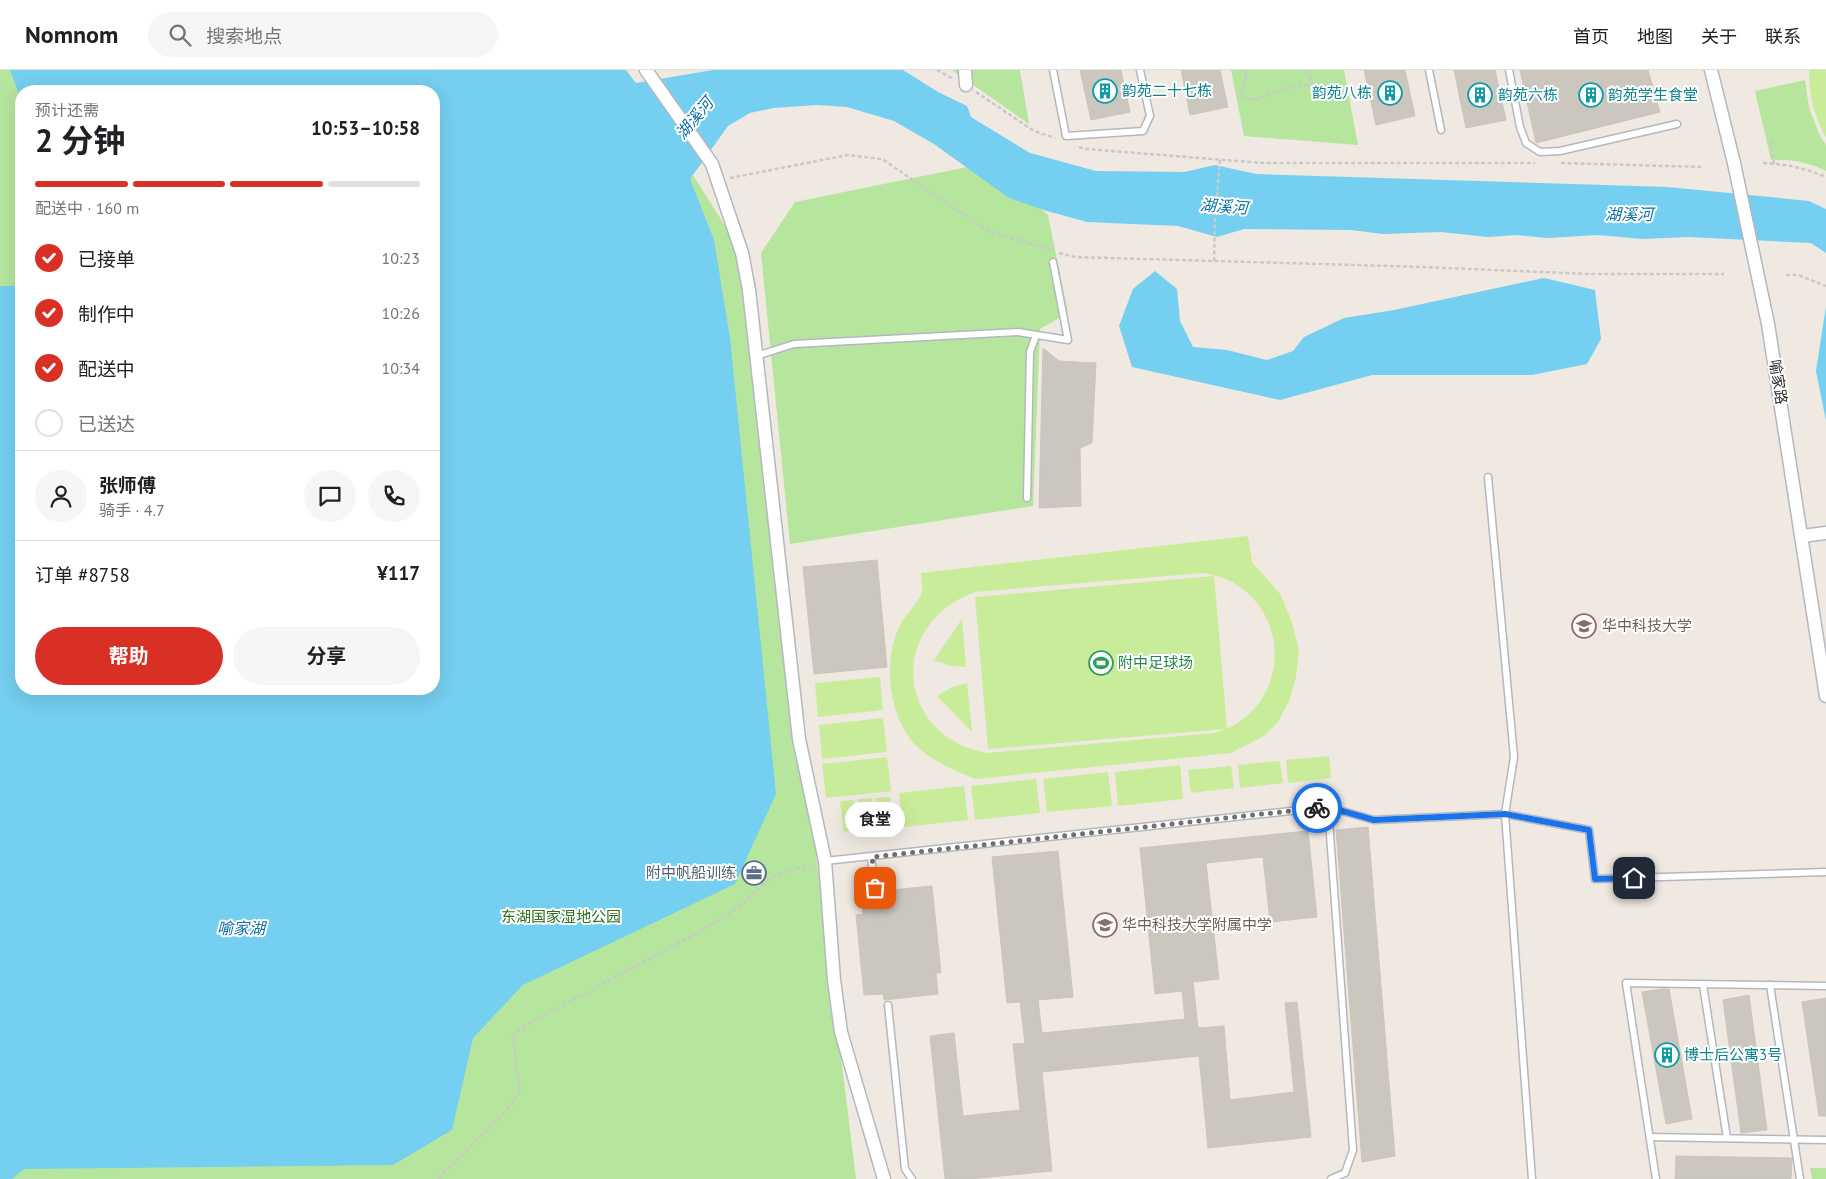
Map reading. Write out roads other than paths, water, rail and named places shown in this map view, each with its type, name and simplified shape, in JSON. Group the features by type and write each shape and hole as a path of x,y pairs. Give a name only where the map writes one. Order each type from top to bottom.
{"street":[{"path":"646,70 712,164 742,253 749,290 799,739 825,861 834,980 841,1032 884,1179"},
{"path":"965,70 966,85"},
{"name":"喻家路","path":"1712,70 1770,333 1826,696"},
{"path":"1802,536 1826,533"}],"lane":[{"path":"1054,70 1066,136 1143,131 1150,116 1140,70"},
{"path":"1429,70 1441,130"},
{"path":"1509,70 1520,127 1526,143 1540,152 1560,152 1677,124"},
{"path":"756,356 794,344 1018,332 1068,340 1053,262"},
{"path":"1027,498 1030,352 1036,335"},
{"path":"1488,477 1505,678 1514,757 1505,814 1532,1179"},
{"path":"825,861 1328,807 1374,820 1505,814 1589,830 1595,879 1826,872"},
{"path":"1328,807 1353,1150 1345,1173 1330,1179"},
{"path":"872,857 875,888"},
{"path":"1656,1179 1626,983 1826,986"},
{"path":"1703,985 1728,1138"},
{"path":"1770,985 1800,1179"},
{"path":"888,1005 906,1169 912,1179"},
{"path":"1650,1137 1826,1140"}],"water":[{"name":"喻家湖","path":"10,70 625,70 636,83 713,70 903,70 938,92 967,106 971,117 1030,153 1096,171 1184,172 1215,165 1256,174 1668,187 1809,201 1826,209 1826,253 1811,243 1688,237 1642,239 1598,235 1547,238 1517,235 1488,237 1441,232 1383,234 1351,230 1244,229 1217,237 1178,226 1087,222 1009,198 934,144 894,121 847,107 817,105 773,108 750,113 728,126 690,179 714,240 730,338 776,794 735,884 523,985 473,1038 452,1130 393,1165 24,1169 12,1179 0,1179 0,286 15,286 15,695 440,695 440,85 16,85"},
{"path":"1155,271 1177,289 1180,321 1193,347 1227,350 1267,360 1293,351 1304,337 1344,318 1394,310 1544,278 1595,290 1601,339 1587,364 1532,375 1372,375 1280,400 1132,367 1119,326 1133,289"},
{"path":"1826,306 1826,421 1816,371"}],"place":[{"name":"韵苑二十七栋","path":"1105,91"},
{"name":"韵苑八栋","path":"1390,93"},
{"name":"韵苑六栋","path":"1480,95"},
{"name":"韵苑学生食堂","path":"1591,95"},
{"name":"华中科技大学","path":"1584,626"},
{"name":"附中足球场","path":"1101,663"},
{"name":"附中帆船训练","path":"754,873"},
{"name":"食堂","path":"875,888"},
{"name":"华中科技大学附属中学","path":"1105,925"},
{"name":"博士后公寓3号","path":"1667,1055"}],"water label":[{"name":"湖溪河","path":"694,118"},
{"name":"湖溪河","path":"1224,206"},
{"name":"湖溪河","path":"1629,214"}],"park label":[{"name":"东湖国家湿地公园","path":"561,917"}]}
